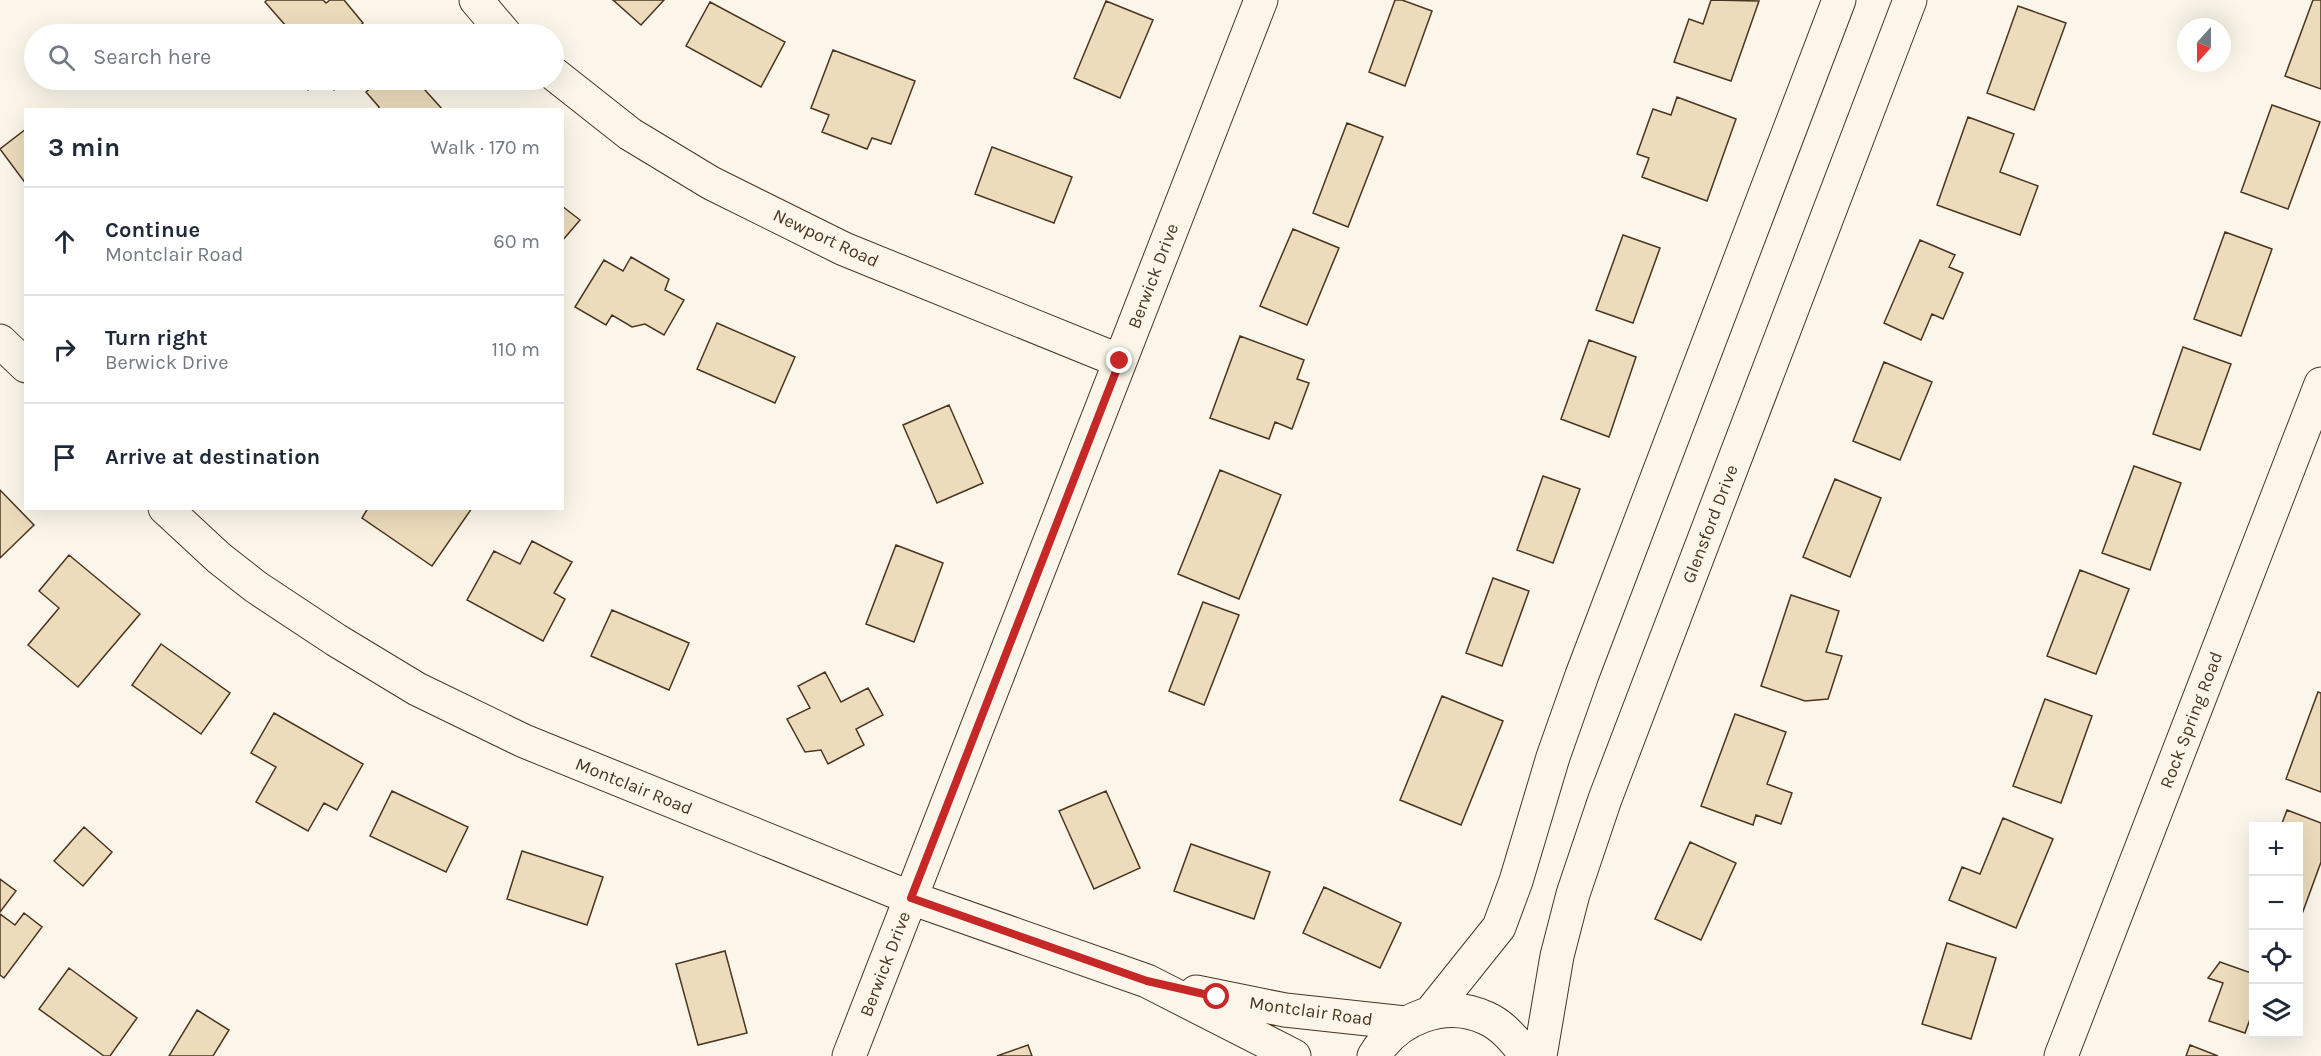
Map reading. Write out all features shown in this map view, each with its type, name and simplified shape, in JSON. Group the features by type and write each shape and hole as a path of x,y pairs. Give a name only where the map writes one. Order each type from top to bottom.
{"street":[{"path":"476,0 496,24"},
{"name":"Berwick Drive","path":"849,1056 1262,0"},
{"path":"1374,1056 1382,1042 1418,1018 1499,927 1516,882 1543,788 1582,675 1839,0"},
{"name":"Glensford Drive","path":"1540,1056 1557,956 1573,894 1605,799 1910,0"},
{"name":"Newport Road","path":"564,83 630,134 731,193 844,249 1120,361"},
{"path":"0,340 24,364"},
{"name":"Rock Spring Road","path":"2061,1056 2321,384"},
{"name":"Montclair Road","path":"167,510 219,558 256,587 336,640 417,689 524,741 911,898 1147,981 1285,1011 1418,1018 1459,1011 1486,1018 1509,1034 1527,1056"},
{"name":"Montclair Road","path":"1147,981 1294,1056"}],"building":[{"path":"267,0 323,0 326,3 330,0 344,0 363,23 284,24 265,2"},
{"path":"613,0 664,0 641,25"},
{"path":"1395,0 1402,0 1432,11 1405,86 1369,72"},
{"path":"1711,0 1759,1 1731,81 1674,62 1689,19 1703,24"},
{"path":"2313,0 2321,0 2321,89 2285,76"},
{"path":"1106,1 1153,20 1120,98 1074,78"},
{"path":"710,2 785,42 761,87 686,46"},
{"path":"2018,6 2066,23 2034,110 1987,93"},
{"path":"833,50 915,81 891,144 872,138 867,149 822,132 829,115 811,108"},
{"path":"368,90 425,90 441,108 379,108 366,92"},
{"path":"1677,97 1736,119 1707,201 1642,177 1649,158 1637,154 1653,109 1671,115"},
{"path":"2272,105 2320,122 2288,209 2241,192"},
{"path":"1968,117 2014,134 2000,172 2038,186 2020,235 1937,205"},
{"path":"1347,123 1383,137 1348,227 1313,213"},
{"path":"24,131 24,181 0,149"},
{"path":"992,147 1072,177 1054,223 975,194"},
{"path":"564,208 580,220 564,239"},
{"path":"1293,229 1339,248 1307,325 1260,306"},
{"path":"2225,232 2272,249 2241,336 2194,319"},
{"path":"1623,235 1660,248 1633,323 1596,310"},
{"path":"1920,240 1955,255 1949,267 1963,273 1943,319 1932,314 1921,340 1884,323"},
{"path":"631,257 669,279 665,290 684,300 664,335 645,324 632,327 612,315 606,325 575,307 604,260 623,271"},
{"path":"717,323 795,357 775,403 697,369"},
{"path":"1240,336 1304,360 1297,379 1309,383 1292,429 1275,422 1269,439 1210,418"},
{"path":"1589,340 1636,357 1609,437 1561,419"},
{"path":"2183,347 2231,364 2200,450 2153,434"},
{"path":"1884,362 1932,382 1900,460 1853,441"},
{"path":"949,405 983,483 937,503 903,425"},
{"path":"2134,466 2181,483 2150,570 2102,553"},
{"path":"1220,470 1281,495 1239,599 1178,574"},
{"path":"1543,476 1580,489 1553,563 1517,550"},
{"path":"1835,479 1881,498 1850,577 1803,557"},
{"path":"0,490 34,525 0,558"},
{"path":"367,510 471,510 432,566 362,518"},
{"path":"532,541 572,562 554,593 565,599 543,641 467,600 494,551 520,564"},
{"path":"896,545 943,563 914,642 866,624"},
{"path":"69,555 140,614 78,687 28,645 59,608 39,591"},
{"path":"2080,570 2129,589 2096,674 2047,656"},
{"path":"1493,578 1529,591 1502,666 1466,653"},
{"path":"1791,595 1839,611 1826,652 1842,656 1828,699 1805,701 1761,686"},
{"path":"1203,602 1239,615 1204,705 1169,691"},
{"path":"612,610 689,643 669,690 591,656"},
{"path":"161,644 230,693 201,734 132,685"},
{"path":"825,672 841,702 868,688 883,715 856,729 864,745 828,764 821,750 805,752 787,719 810,708 798,686"},
{"path":"2318,692 2321,693 2321,792 2286,779"},
{"path":"1442,696 1503,721 1461,825 1400,800"},
{"path":"2045,699 2092,716 2061,803 2013,786"},
{"path":"274,713 363,764 337,810 324,803 308,831 256,802 276,767 251,753"},
{"path":"1735,714 1786,732 1767,784 1792,793 1781,824 1756,815 1753,825 1701,806"},
{"path":"392,791 468,827 446,872 370,836"},
{"path":"1106,791 1140,868 1094,889 1059,811"},
{"path":"2287,810 2321,823 2321,862 2303,911 2303,822 2282,822"},
{"path":"2003,818 2053,839 2016,928 1949,900 1962,867 1980,874"},
{"path":"84,827 112,852 83,886 54,861"},
{"path":"1690,842 1736,863 1701,940 1655,919"},
{"path":"1191,844 1270,872 1254,919 1174,891"},
{"path":"522,851 603,877 587,925 507,899"},
{"path":"0,879 16,891 0,912"},
{"path":"1324,887 1401,923 1380,968 1303,933"},
{"path":"24,913 42,927 4,978 0,975 0,914 15,925"},
{"path":"1947,943 1996,958 1971,1039 1922,1024"},
{"path":"725,951 747,1033 698,1045 676,964"},
{"path":"2220,962 2249,972 2249,1022 2245,1033 2209,1021 2223,983 2208,978"},
{"path":"69,968 137,1018 110,1056 104,1056 39,1009"},
{"path":"197,1010 229,1030 213,1056 169,1056"},
{"path":"1028,1045 1032,1056 997,1056"},
{"path":"2190,1045 2218,1056 2186,1056"}],"route":[{"path":"1120,361 911,898 1147,981 1217,997"}]}
